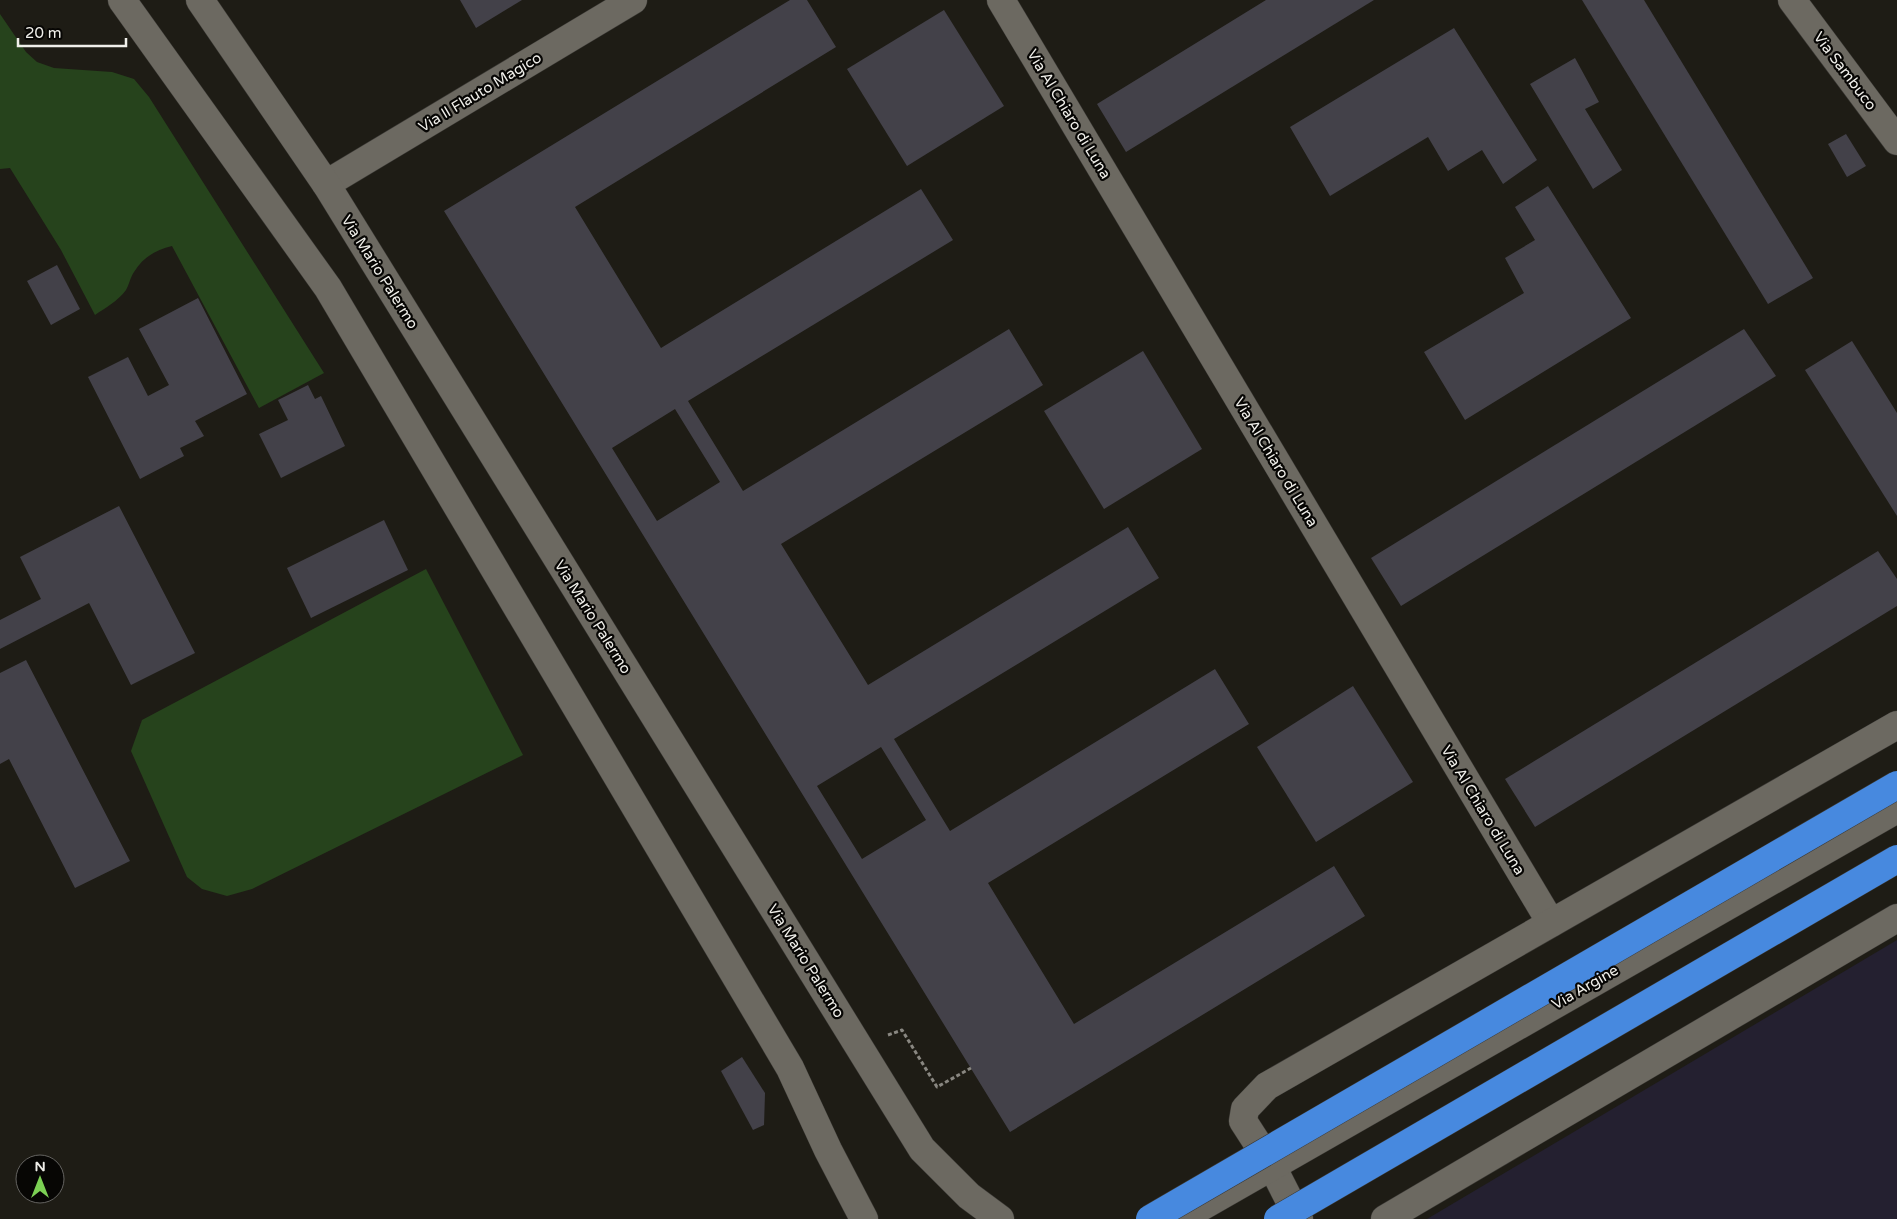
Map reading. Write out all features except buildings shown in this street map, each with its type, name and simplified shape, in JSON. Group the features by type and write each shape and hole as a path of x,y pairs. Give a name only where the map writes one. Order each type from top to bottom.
{"highway":[{"path":"1150,1219 1897,785"},
{"path":"1278,1219 1897,859"}],"street":[{"path":"122,0 328,288 790,1068 828,1150 864,1219"},
{"name":"Via Mario Palermo","path":"200,0 326,184 922,1149 968,1196 1000,1219"},
{"name":"Via Il Flauto Magico","path":"326,184 633,0"},
{"name":"Via Al Chiaro di Luna","path":"1001,0 1551,923"},
{"name":"Via Sambuco","path":"1792,0 1897,141"},
{"path":"1298,1219 1272,1166 1243,1121 1245,1109 1267,1086 1897,726"},
{"name":"Via Argine","path":"1180,1219 1897,809"},
{"path":"1385,1219 1897,918"}],"path":[{"path":"885,1036 902,1030 937,1087 971,1068"}],"shaded area":[{"path":"1897,940 1897,1219 1427,1219"}],"green space":[{"path":"0,14 26,52 37,62 54,68 112,72 134,79 149,97 324,373 259,408 172,246 155,252 146,258 134,272 123,294 95,315 61,250 10,168 0,169"},
{"path":"426,569 523,755 252,889 227,896 202,889 187,877 131,751 142,720"}]}
